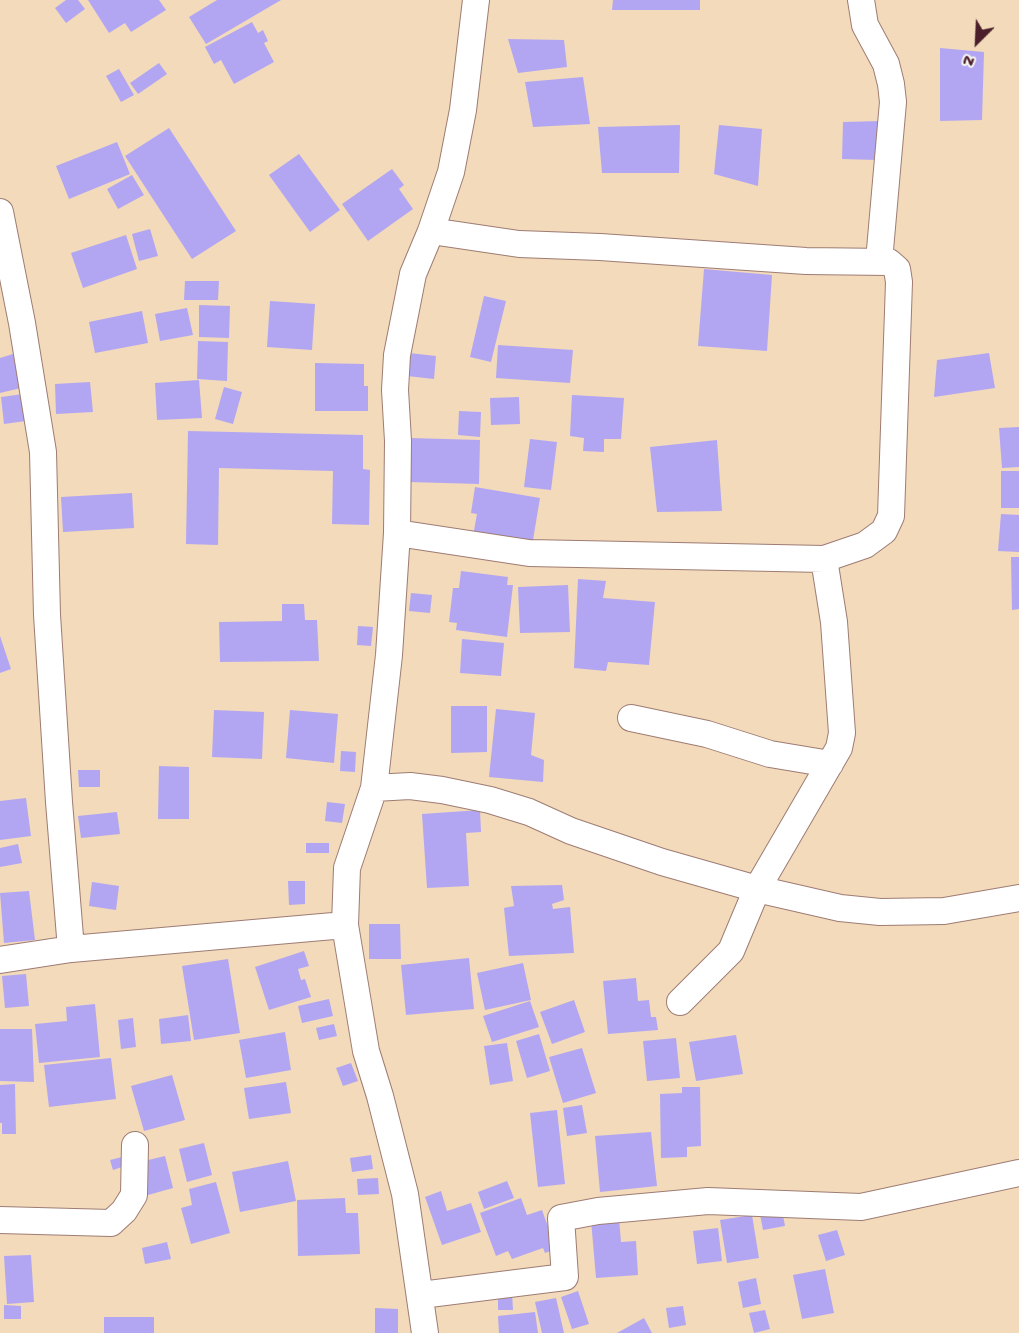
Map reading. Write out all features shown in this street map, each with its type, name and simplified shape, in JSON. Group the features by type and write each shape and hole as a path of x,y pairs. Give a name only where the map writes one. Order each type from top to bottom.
{"street":[{"path":"425,1333 405,1194 366,1051 345,925 347,868 374,788 389,655 396,533 398,441 395,390 397,355 413,274 431,231 451,172 464,110 476,0"},
{"path":"861,0 865,25 886,64 893,102 879,261"},
{"path":"0,212 22,323 43,452 48,627 71,949"},
{"path":"396,533 529,553 824,559 865,545 884,531 891,516 899,282 897,269 889,262 806,261 519,244 431,231"},
{"path":"680,1002 731,951 757,889 839,748 842,733 834,622 824,559"},
{"path":"631,718 707,734 770,754 830,764"},
{"path":"374,788 410,786 490,800 529,812 615,847 757,889 830,906 880,912 944,911 1019,898"},
{"path":"0,960 71,949 345,925"},
{"path":"0,1220 111,1223 124,1212 134,1195 135,1145"},
{"path":"421,1295 565,1277 561,1218 570,1216 598,1211 708,1201 861,1207 1019,1173"}],"building":[{"path":"66,0 78,0 85,9 66,23 55,8"},
{"path":"88,0 159,0 166,10 131,32 125,23 109,33"},
{"path":"217,0 281,0 206,44 189,17"},
{"path":"613,0 700,0 700,10 612,10"},
{"path":"252,22 258,33 263,30 268,41 264,43 274,62 234,84 221,60 214,64 205,47"},
{"path":"508,39 564,40 567,67 518,73"},
{"path":"940,48 984,52 982,120 940,121"},
{"path":"159,63 167,74 138,94 130,83"},
{"path":"119,69 134,95 121,102 106,76"},
{"path":"583,77 590,124 533,127 525,82"},
{"path":"881,121 877,160 842,159 843,122"},
{"path":"680,125 679,173 602,173 598,127"},
{"path":"719,125 762,129 758,186 714,174"},
{"path":"169,128 236,231 192,259 125,156"},
{"path":"117,142 130,174 69,199 56,166"},
{"path":"299,154 340,210 310,232 269,175"},
{"path":"392,169 404,185 399,189 413,209 368,241 342,204"},
{"path":"132,175 144,195 118,209 107,189"},
{"path":"150,229 158,256 139,261 132,234"},
{"path":"126,235 137,269 83,288 71,253"},
{"path":"704,269 772,275 767,351 698,346"},
{"path":"185,281 219,281 218,300 184,300"},
{"path":"484,296 506,301 491,362 470,357"},
{"path":"270,301 315,304 312,350 267,347"},
{"path":"199,305 230,306 229,338 199,337"},
{"path":"187,308 193,335 160,341 155,314"},
{"path":"142,311 148,343 95,353 89,322"},
{"path":"198,341 228,342 227,381 197,379"},
{"path":"498,345 573,350 570,383 496,378"},
{"path":"409,353 436,356 434,379 407,376"},
{"path":"989,353 995,388 934,397 937,360"},
{"path":"13,354 21,388 0,393 0,358"},
{"path":"315,363 364,364 364,386 368,386 368,411 315,411"},
{"path":"199,380 202,418 157,420 155,383"},
{"path":"90,382 93,412 56,414 55,384"},
{"path":"224,387 242,392 233,424 215,419"},
{"path":"23,394 26,421 4,424 1,397"},
{"path":"572,395 624,398 621,439 604,439 604,452 583,451 584,438 570,436"},
{"path":"519,397 520,424 491,425 490,398"},
{"path":"459,411 481,412 480,437 458,435"},
{"path":"1019,427 1019,467 1002,468 999,428"},
{"path":"188,431 363,435 363,469 370,470 369,525 332,524 333,471 219,468 218,545 186,544"},
{"path":"410,438 480,440 479,484 409,482"},
{"path":"530,439 557,442 551,490 524,487"},
{"path":"717,440 722,511 657,512 650,447"},
{"path":"1001,471 1019,471 1019,508 1001,508"},
{"path":"475,487 540,498 532,546 473,536 477,514 471,513"},
{"path":"132,493 134,528 63,532 61,497"},
{"path":"1001,514 1019,515 1019,552 998,551"},
{"path":"1011,557 1019,557 1019,609 1012,610"},
{"path":"461,571 508,577 507,585 513,585 507,637 456,630 457,623 449,622 453,588 459,588"},
{"path":"578,579 606,581 603,598 655,602 649,665 608,662 606,671 574,668"},
{"path":"568,585 570,632 520,633 518,587"},
{"path":"411,593 432,595 430,613 409,611"},
{"path":"282,604 304,604 305,620 317,620 319,661 220,662 219,622 282,621"},
{"path":"358,626 373,627 371,646 357,645"},
{"path":"0,636 11,669 0,673"},
{"path":"462,639 504,643 501,676 460,673"},
{"path":"451,706 487,706 487,752 451,753"},
{"path":"496,709 535,713 531,755 544,760 543,782 489,777"},
{"path":"214,710 264,712 262,759 212,757"},
{"path":"290,710 338,714 334,763 286,758"},
{"path":"341,751 356,752 355,772 340,771"},
{"path":"159,766 189,767 189,819 158,819"},
{"path":"78,770 100,770 100,787 79,787"},
{"path":"26,798 31,836 0,840 0,801"},
{"path":"327,802 345,804 342,823 325,821"},
{"path":"480,810 481,832 466,833 469,886 427,888 422,814"},
{"path":"117,812 120,834 81,838 78,816"},
{"path":"306,843 329,843 329,853 306,853"},
{"path":"18,844 22,863 0,867 0,848"},
{"path":"288,881 305,881 305,904 289,905"},
{"path":"92,882 119,886 116,910 89,906"},
{"path":"562,885 564,900 552,904 553,909 570,907 574,953 509,956 504,908 514,906 511,886"},
{"path":"29,891 35,940 4,943 0,893"},
{"path":"369,924 400,924 401,959 369,959"},
{"path":"304,951 309,966 298,969 301,980 305,979 311,997 269,1010 255,967"},
{"path":"469,958 474,1009 406,1015 401,965"},
{"path":"228,959 240,1033 194,1040 182,966"},
{"path":"523,963 531,1000 485,1010 477,973"},
{"path":"26,974 29,1006 5,1008 2,976"},
{"path":"636,978 638,1001 649,1000 651,1017 656,1017 658,1030 608,1034 603,981"},
{"path":"329,999 333,1016 302,1023 298,1006"},
{"path":"574,1000 585,1032 552,1044 540,1012"},
{"path":"530,1001 539,1027 492,1042 483,1016"},
{"path":"95,1004 100,1057 39,1063 35,1024 67,1021 66,1007"},
{"path":"188,1015 191,1041 161,1044 159,1019"},
{"path":"133,1018 136,1047 121,1049 118,1020"},
{"path":"334,1024 337,1036 319,1040 316,1028"},
{"path":"0,1029 32,1029 34,1082 0,1081"},
{"path":"285,1032 291,1070 246,1078 239,1040"},
{"path":"539,1034 550,1071 527,1078 516,1041"},
{"path":"736,1035 743,1074 696,1081 689,1042"},
{"path":"676,1038 680,1078 647,1081 643,1041"},
{"path":"507,1043 513,1081 490,1085 484,1046"},
{"path":"582,1048 596,1093 563,1103 549,1057"},
{"path":"111,1058 116,1099 49,1107 44,1065"},
{"path":"351,1063 358,1081 343,1086 336,1068"},
{"path":"172,1075 185,1120 144,1131 131,1086"},
{"path":"286,1082 291,1113 249,1119 244,1088"},
{"path":"15,1084 16,1134 2,1134 0,1085"},
{"path":"682,1087 700,1087 701,1146 687,1147 687,1157 661,1158 660,1094 682,1093"},
{"path":"582,1105 587,1133 567,1136 563,1108"},
{"path":"557,1110 565,1184 538,1187 530,1113"},
{"path":"651,1132 657,1186 600,1192 595,1136"},
{"path":"204,1143 212,1175 187,1182 179,1149"},
{"path":"371,1155 373,1169 352,1172 350,1158"},
{"path":"165,1156 173,1188 148,1195 140,1162"},
{"path":"122,1157 125,1166 113,1170 110,1160"},
{"path":"288,1161 296,1201 240,1212 232,1172"},
{"path":"378,1178 379,1194 358,1195 357,1179"},
{"path":"507,1181 514,1198 484,1209 478,1192"},
{"path":"216,1182 230,1233 191,1244 181,1208 192,1205 189,1189"},
{"path":"441,1191 447,1211 471,1203 481,1232 442,1245 425,1197"},
{"path":"345,1198 346,1213 358,1213 360,1254 298,1256 297,1200"},
{"path":"521,1198 527,1215 542,1210 556,1249 545,1253 543,1248 512,1259 508,1251 496,1256 480,1213"},
{"path":"782,1210 785,1226 763,1230 760,1214"},
{"path":"752,1215 759,1258 727,1263 720,1220"},
{"path":"619,1218 621,1242 636,1241 638,1275 596,1278 591,1220"},
{"path":"718,1228 722,1261 697,1264 693,1231"},
{"path":"837,1230 845,1255 826,1261 818,1235"},
{"path":"167,1242 171,1259 145,1264 142,1248"},
{"path":"31,1255 34,1302 7,1304 4,1256"},
{"path":"825,1269 834,1313 802,1319 793,1275"},
{"path":"756,1278 761,1304 743,1308 738,1282"},
{"path":"578,1291 589,1324 572,1329 561,1297"},
{"path":"498,1292 512,1292 513,1310 498,1310"},
{"path":"556,1298 564,1333 542,1333 535,1302"},
{"path":"4,1305 21,1306 21,1319 4,1319"},
{"path":"683,1306 686,1325 669,1328 666,1308"},
{"path":"375,1308 398,1309 398,1333 375,1333"},
{"path":"765,1310 770,1329 754,1333 749,1313"},
{"path":"535,1312 538,1333 499,1333 498,1316"},
{"path":"104,1317 154,1317 154,1333 104,1333"},
{"path":"644,1318 652,1333 617,1333"}]}
